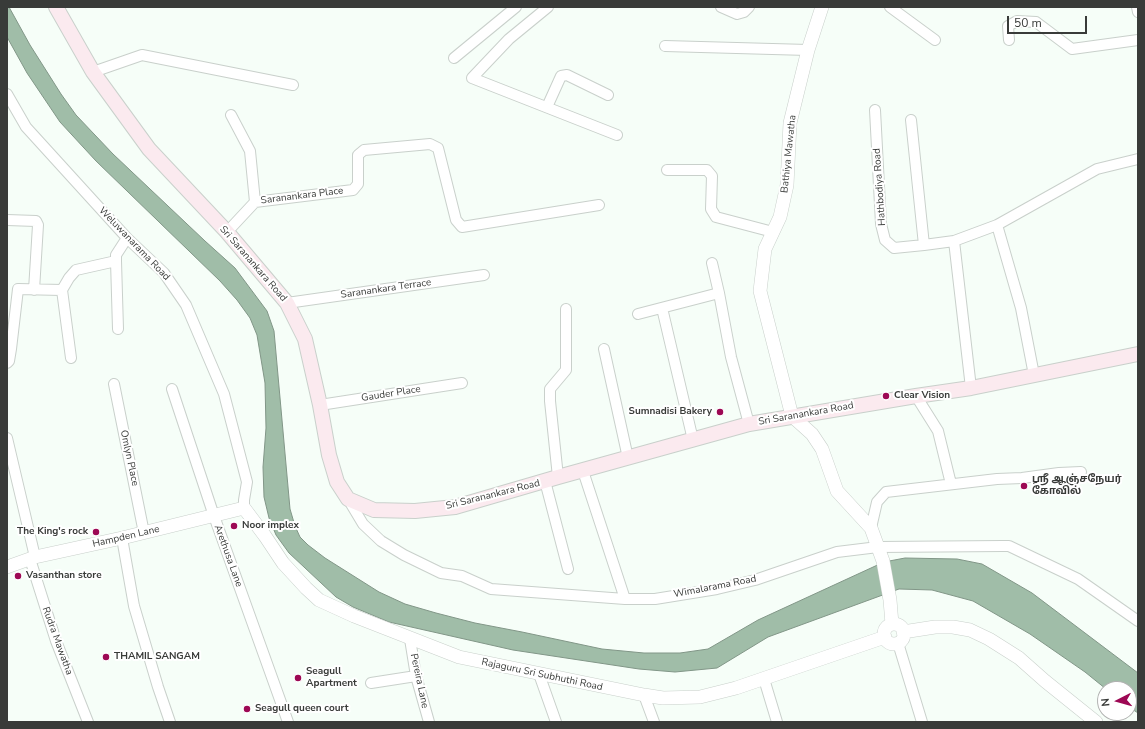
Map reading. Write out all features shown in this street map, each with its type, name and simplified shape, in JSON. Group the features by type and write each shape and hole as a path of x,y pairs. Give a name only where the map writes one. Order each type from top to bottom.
{"main road":[{"name":"Sri Saranankara Road","path":"56,7 93,72 149,149 227,232 287,303 305,339 320,405 329,455 337,482 348,499 374,510 415,511 456,506 749,424 971,388 1138,354"}],"street":[{"path":"454,58 516,7"},
{"path":"548,7 509,39 472,78 617,135"},
{"path":"721,7 737,14 744,12 749,7"},
{"name":"Bathiya Mawatha","path":"792,416 760,291 764,249 780,217 787,185 790,123 808,50 822,7"},
{"path":"890,7 935,40"},
{"path":"1137,7 1138,12"},
{"path":"1009,40 1008,26 1016,21 1036,22 1072,49 1138,40"},
{"path":"665,46 808,50"},
{"path":"93,72 142,55 292,85"},
{"path":"548,108 561,76 567,75 608,94"},
{"name":"Weluwanarama Road","path":"7,94 26,127 127,238 164,273 186,304 224,394 247,482 244,508"},
{"name":"Hathbodiya Road","path":"875,110 881,224 885,240 894,248 954,241 997,225 1097,169 1138,159"},
{"path":"231,115 250,152 256,202"},
{"path":"911,120 924,245"},
{"name":"Saranankara Place","path":"227,232 256,202 353,190 358,184 358,155 364,150 430,144 438,148 456,220 462,227 599,205"},
{"path":"667,170 707,170 712,176 711,209 716,217 773,232"},
{"path":"7,220 36,221 38,225 34,290"},
{"path":"997,225 1021,308 1034,375"},
{"path":"118,329 116,255 127,238"},
{"path":"954,241 971,388"},
{"path":"71,358 62,290 76,270 116,261"},
{"path":"712,263 731,357 749,424"},
{"name":"Saranankara Terrace","path":"287,303 484,275"},
{"path":"7,363 9,361 11,349 12,301 18,289 62,290"},
{"path":"638,314 719,293"},
{"path":"662,308 693,440"},
{"path":"558,477 550,389 566,370 566,309"},
{"path":"604,349 628,458"},
{"name":"Gauder Place","path":"320,405 462,383"},
{"name":"Omlyn Place","path":"114,384 144,533"},
{"name":"Arethusa Lane","path":"172,389 214,516 288,722"},
{"path":"916,396 938,431 951,484"},
{"path":"792,416 812,434 822,449 837,491 871,528 883,561 890,600 892,624"},
{"name":"Rudra Mawatha","path":"7,438 32,558 56,641 88,722"},
{"path":"583,471 625,599"},
{"path":"871,528 877,502 886,492 997,479 1081,472"},
{"path":"545,481 568,569"},
{"name":"Wimalarama Road","path":"348,499 363,524 381,541 404,555 441,573 462,576 491,589 625,599 655,599 717,589 755,580 837,552 878,547 982,545 1009,546 1078,579 1137,618"},
{"name":"Hampden Lane","path":"7,567 32,558 144,533 244,508"},
{"name":"Rajaguru Sri Subhuthi Road","path":"244,508 283,563 319,600 410,639 459,657 644,695 663,698 700,697 764,679 885,637"},
{"path":"122,538 134,606 170,722"},
{"path":"922,722 901,637 898,625 892,624 886,629 885,637 889,642 901,637 935,627 970,630 989,639 1019,658 1096,722"},
{"name":"Pereira Lane","path":"410,639 416,676 429,722"},
{"path":"540,674 556,722"},
{"path":"371,683 416,676"},
{"path":"764,679 777,722"},
{"path":"644,695 654,722"}],"shaded area":[{"path":"7,7 9,7 30,45 76,115 113,154 235,268 267,311 274,331 290,509 295,526 300,537 308,545 325,558 379,592 405,604 475,623 602,649 644,653 680,653 708,649 758,620 884,562 905,558 957,559 982,564 1032,593 1138,673 1138,713 1137,681 1097,682 1030,634 973,601 932,590 899,589 768,637 717,668 675,672 639,669 513,650 389,622 353,607 336,597 289,553 276,535 269,518 264,497 263,467 266,428 265,383 257,335 250,318 237,300 220,281 96,161 60,122 27,73 7,37"}],"place":[{"name":"Clear Vision","path":"886,396"},
{"name":"Sumnadisi Bakery","path":"720,412"},
{"name":"ஸ்ரீ ஆஞ்சநேயர் கோவில்","path":"1024,486"},
{"name":"Noor implex","path":"234,526"},
{"name":"The King's rock","path":"96,532"},
{"name":"Vasanthan store","path":"18,576"},
{"name":"THAMIL SANGAM","path":"106,657"},
{"name":"Seagull Apartment","path":"298,678"},
{"name":"Seagull queen court","path":"247,709"}]}
